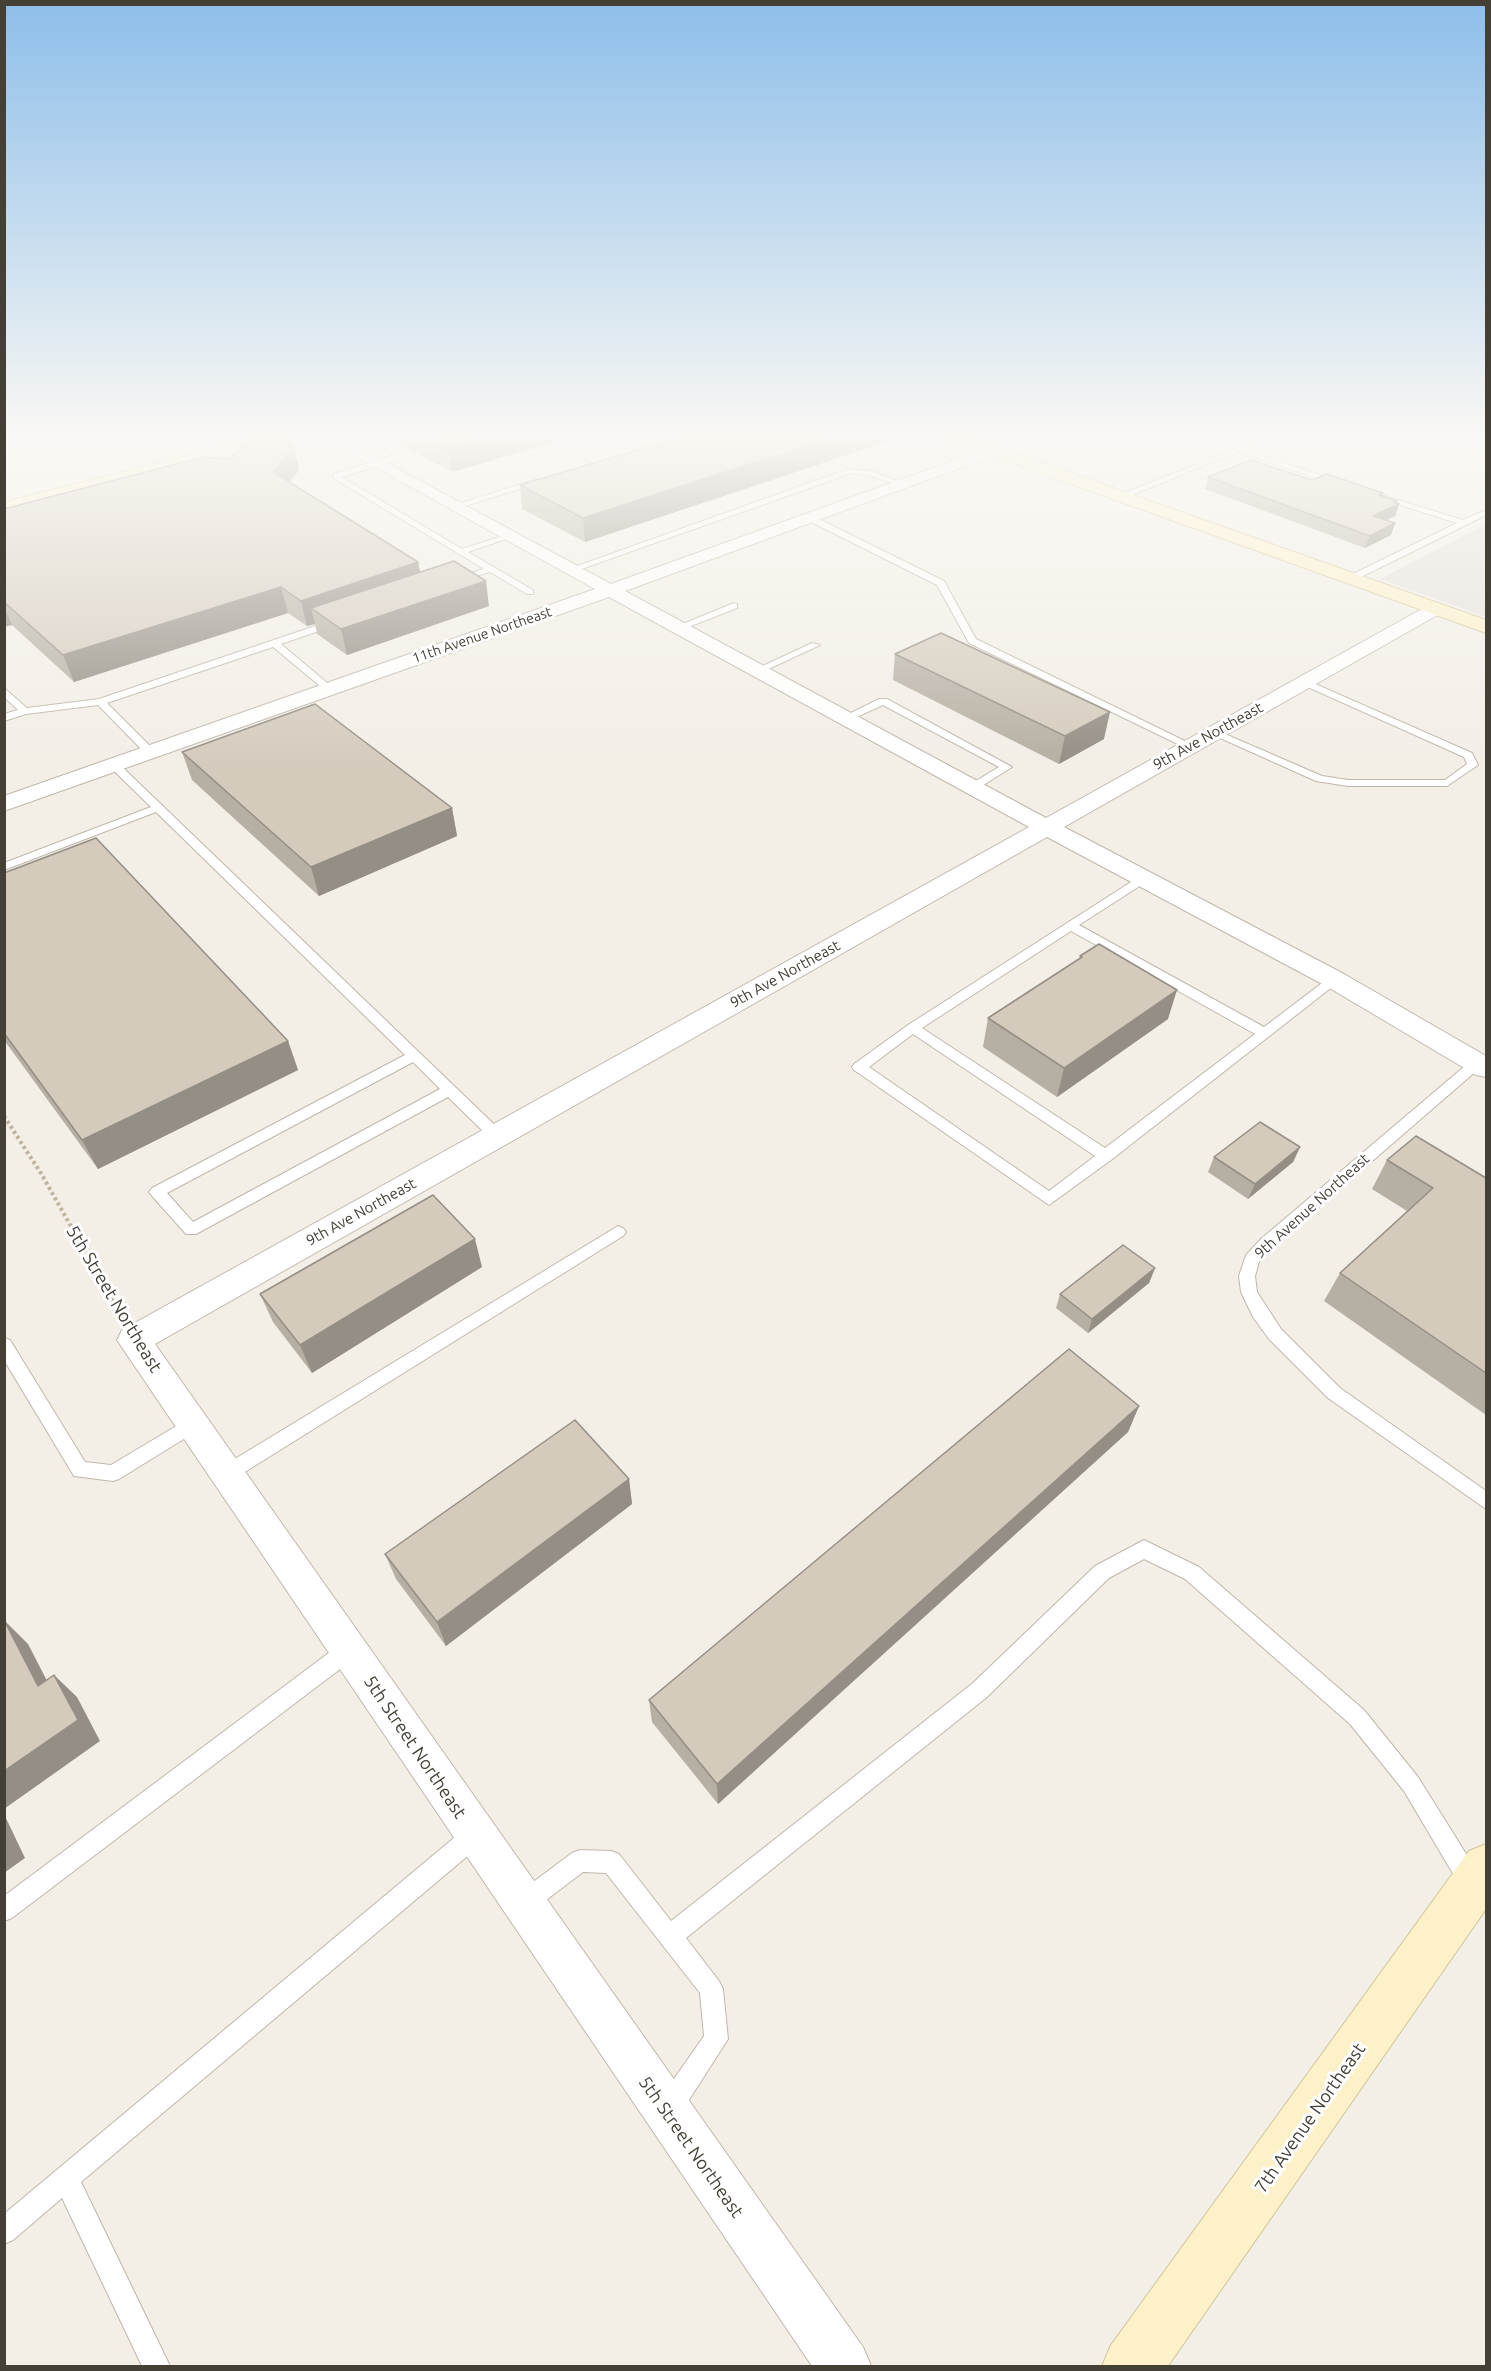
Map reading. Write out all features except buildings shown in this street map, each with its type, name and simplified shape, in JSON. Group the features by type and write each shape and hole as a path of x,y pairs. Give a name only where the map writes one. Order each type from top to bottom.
{"street":[{"path":"526,545 1142,879 1335,980 1482,1066"},
{"name":"11th Avenue Northeast","path":"4,804 736,545"},
{"path":"1258,545 1486,627"},
{"name":"9th Ave Northeast","path":"134,1340 1435,609"},
{"name":"5th Street Northeast","path":"134,1340 844,2367"},
{"name":"7th Avenue Northeast","path":"1132,2367 1480,1878"}],"lane":[{"path":"449,545 530,592"},
{"path":"461,552 482,545"},
{"path":"570,570 642,545"},
{"path":"864,545 941,583 972,641 1190,746"},
{"path":"1352,578 1420,545"},
{"path":"447,584 491,569"},
{"path":"678,628 734,606"},
{"path":"4,718 26,711 100,702 350,617"},
{"path":"274,643 329,689"},
{"path":"757,671 815,645"},
{"path":"1214,733 1320,779 1348,783 1447,783 1473,765 1468,755 1304,682"},
{"path":"4,691 26,711"},
{"path":"846,718 883,701 1007,767 973,787"},
{"path":"100,702 150,752"},
{"path":"114,765 497,1136"},
{"path":"4,867 157,807"},
{"path":"1142,879 913,1028 859,1067 1048,1199 1335,980"},
{"path":"1070,925 1264,1033"},
{"path":"913,1028 1106,1156"},
{"path":"414,1056 157,1192 191,1230 449,1090"},
{"name":"9th Avenue Northeast","path":"1482,1066 1267,1243 1252,1259 1247,1276 1249,1292 1259,1312 1275,1334 1334,1394 1486,1501"},
{"path":"226,1474 618,1232"},
{"path":"4,1345 80,1470 113,1473 194,1424"},
{"path":"669,1937 980,1690 1102,1572 1144,1549 1192,1573 1357,1717 1411,1784 1480,1878"},
{"path":"4,1910 349,1650"},
{"path":"4,2231 475,1835"},
{"path":"523,1903 580,1861 611,1862 711,1989 716,2039 667,2111"},
{"path":"66,2178 156,2367"}],"path":[{"name":"5th Street Northeast","path":"4,1116 42,1175 134,1340"}],"shaded area":[{"path":"1446,545 1486,545 1486,617 1380,579"}]}
